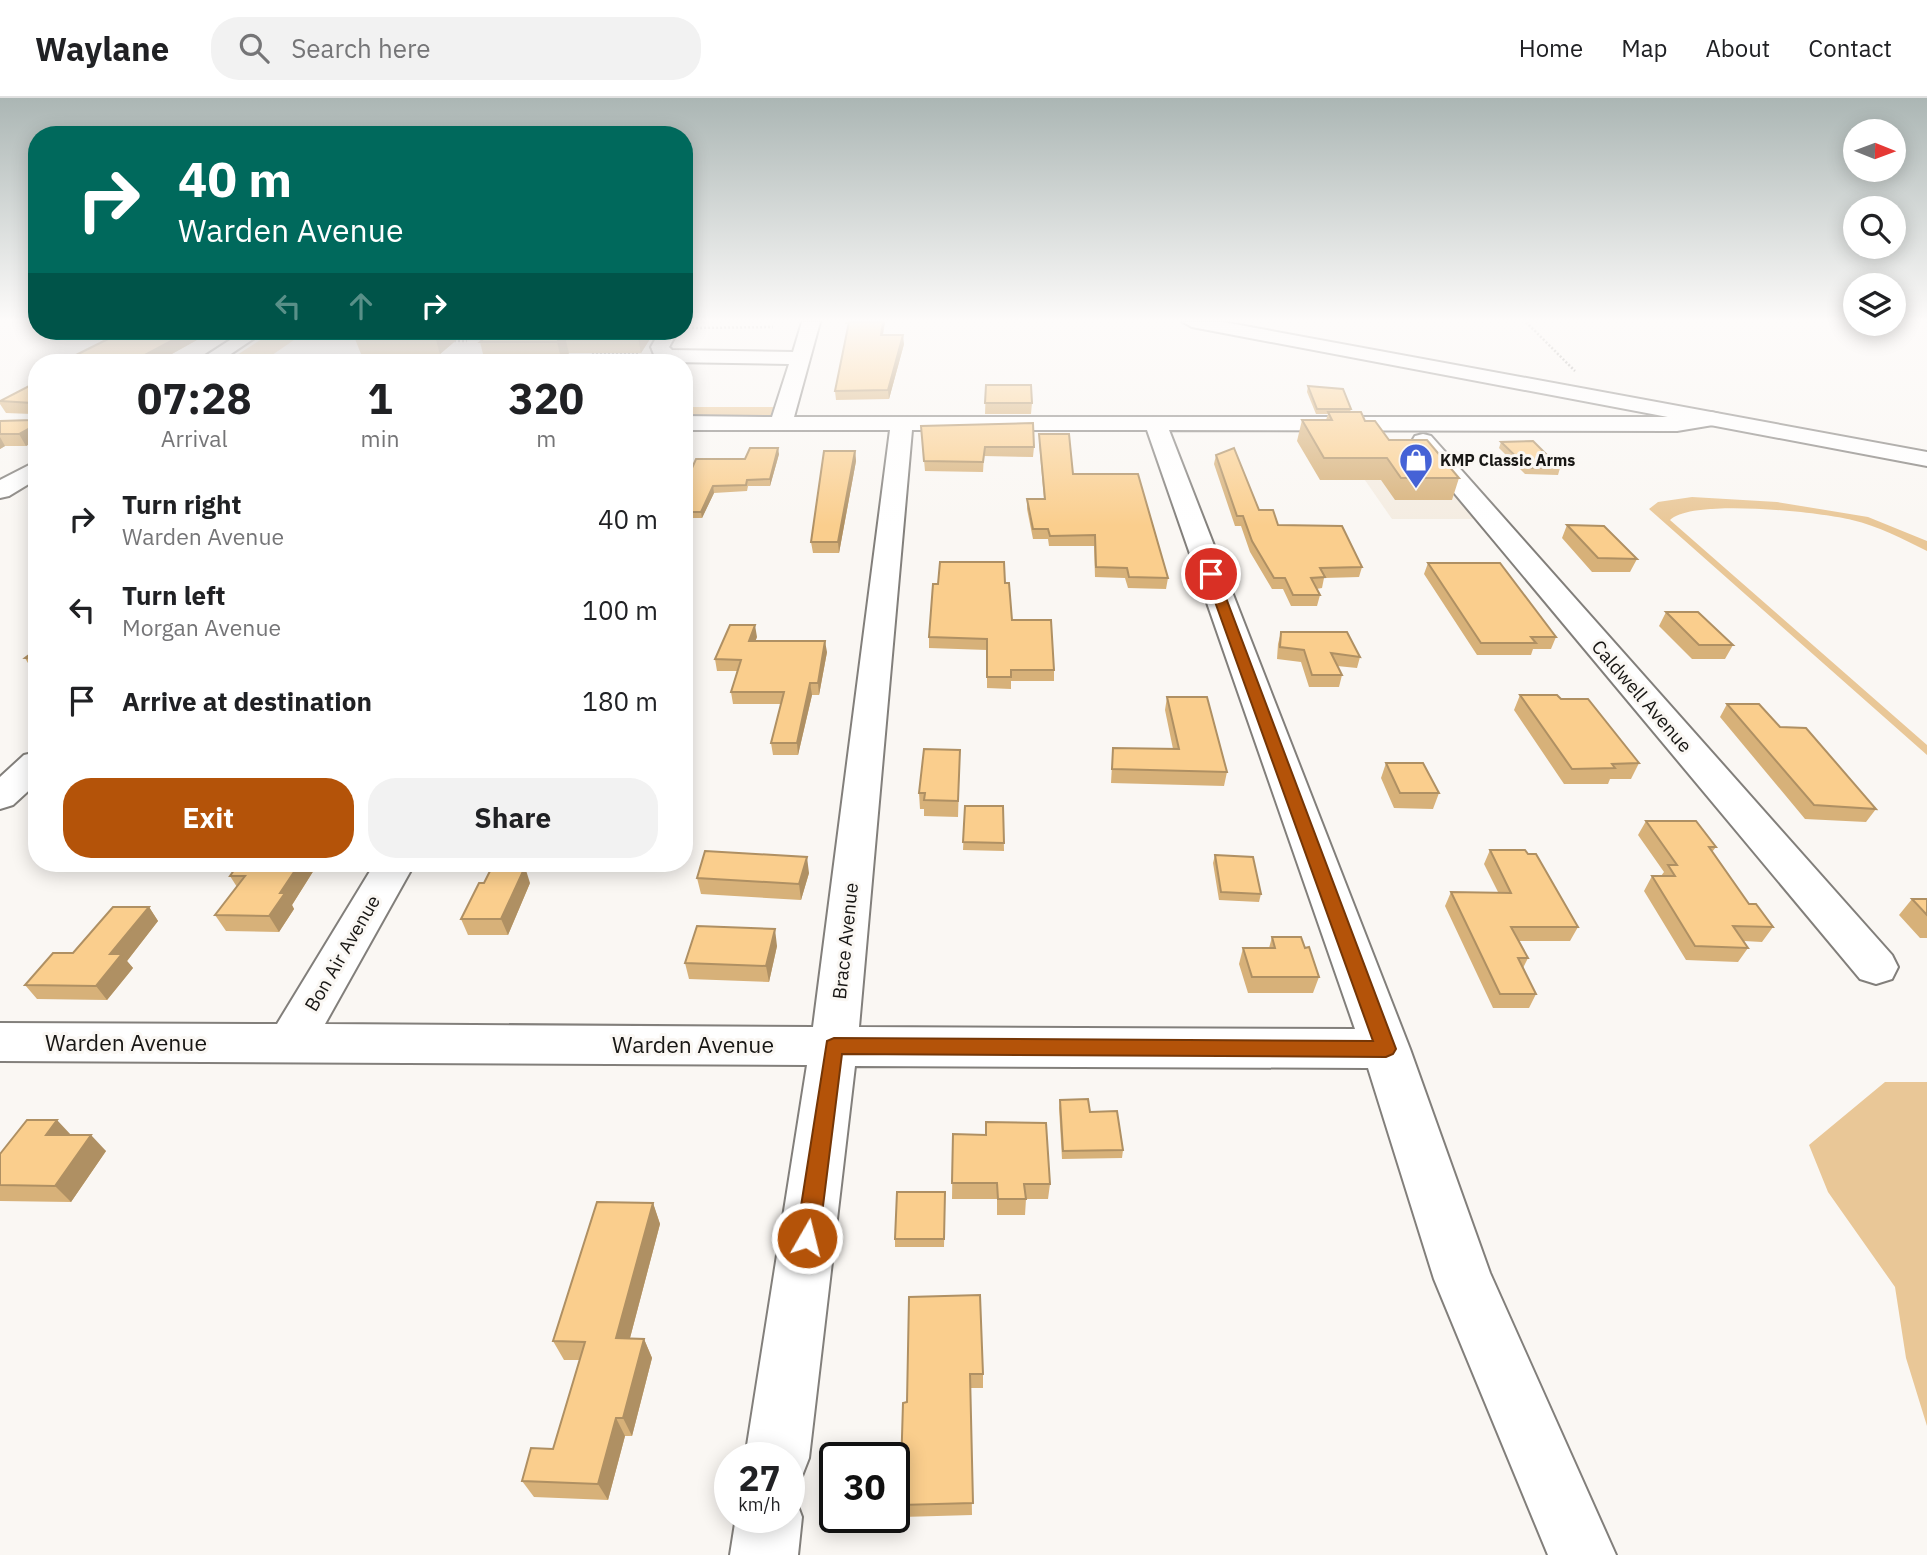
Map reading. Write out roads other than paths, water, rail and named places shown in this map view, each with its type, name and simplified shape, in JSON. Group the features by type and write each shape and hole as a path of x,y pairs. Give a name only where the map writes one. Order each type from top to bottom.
{"street":[{"path":"781,423 791,390"},
{"path":"1559,390 1927,459"},
{"path":"693,423 1676,424 1711,419"},
{"name":"Brace Avenue","path":"779,1442 834,1046 902,423"},
{"path":"1156,424 1386,1049 1463,1279 1581,1555"},
{"name":"Caldwell Avenue","path":"1408,424 1876,967"},
{"path":"0,491 28,474"},
{"path":"0,797 28,771"},
{"name":"Bon Air Avenue","path":"290,1044 390,872"},
{"name":"Warden Avenue","path":"0,1042 1386,1049"},
{"path":"764,1555 767,1533"}],"place":[{"name":"KMP Classic Arms","path":"1416,490"}]}
